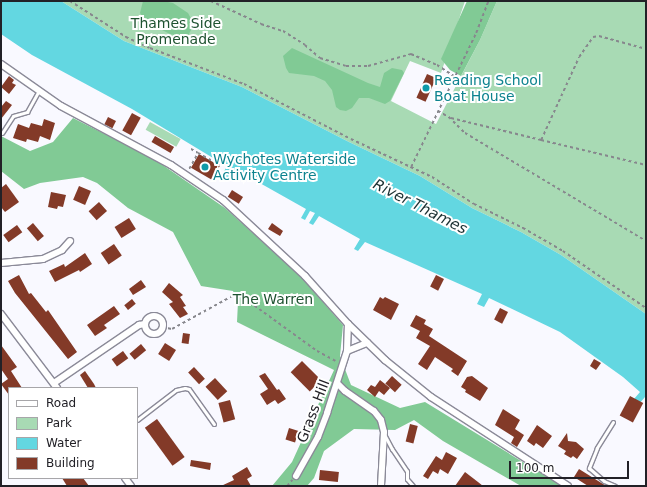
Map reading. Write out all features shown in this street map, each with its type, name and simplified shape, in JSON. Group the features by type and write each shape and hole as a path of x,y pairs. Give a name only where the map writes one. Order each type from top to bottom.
{"street":[{"path":"1,64 38,92 61,106 171,164 223,200 305,276 348,324 385,360 431,397 568,486"},
{"path":"1,263 43,259 62,250 70,241"},
{"path":"1,314 55,386 139,325 145,324"},
{"path":"155,316 160,319 162,327 159,332 154,334 146,330 145,324 149,317 155,316"},
{"name":"Grass Hill","path":"296,476 318,437 348,351 348,324"},
{"path":"348,351 367,343"},
{"path":"337,383 345,391 374,411 381,420 384,432 381,486"}],"lane":[{"path":"2,133 13,116 27,112 38,92"},
{"path":"138,419 176,390 184,388 190,390 214,424"},
{"path":"613,422 597,448 589,468 604,481 615,486"},
{"path":"384,432 392,449 407,471 407,479 413,486"}],"path":[{"path":"70,1 110,27 144,45 244,84 351,139 432,177 474,204 523,228 563,251 646,308"},
{"path":"211,1 261,24 283,31 305,45 320,58 346,66 368,66 411,54 437,65 454,76"},
{"path":"411,167 476,33 488,1"},
{"path":"541,140 580,57 593,37 600,36 646,49"},
{"path":"438,111 451,118 646,165"},
{"path":"451,118 465,133 646,240"},
{"path":"191,149 220,165"},
{"path":"189,169 198,153"},
{"path":"162,327 172,329 236,294 240,294 317,351 343,365"}],"green space":[{"name":"Thames Side Promenade","path":"61,1 465,1 441,73 410,61 391,101 436,124 480,40 497,1 646,1 646,314 561,255 521,232 472,208 420,176 349,142 242,87 124,41"},
{"name":"Thames Side Promenade","path":"143,1 163,1 173,3 188,13 194,24 187,38 170,34 146,22 140,13"},
{"path":"467,1 497,1 480,40 461,76 450,70 441,59"},
{"path":"292,48 368,83 380,87 384,73 392,68 402,70 404,73 390,101 385,104 369,98 359,98 352,108 346,111 340,110 336,107 332,90 325,81 314,76 289,73 283,56"},
{"name":"The Warren","path":"73,118 154,159 225,208 300,276 343,325 340,356 351,385 400,408 425,402 562,486 521,486 443,441 414,420 395,430 354,429 324,451 314,478 307,486 272,486 292,462 334,370 237,322 238,302 233,291 201,286 173,232 128,208 97,183 83,177 40,183 24,189 1,171 1,136 30,151 53,142"},
{"path":"150,122 181,139 176,147 146,130"}],"water":[{"name":"River Thames","path":"1,1 61,1 124,41 242,87 349,142 420,176 472,208 521,232 561,255 646,314 646,398 645,397 639,404 634,399 640,392 623,377 560,332 489,298 484,307 477,304 482,294 365,242 358,251 354,249 360,239 319,216 313,225 309,223 315,213 310,211 305,220 301,218 306,209 235,169 228,181 221,177 228,164 223,164 132,109 32,55 1,34"}],"building":[{"name":"Reading School Boat House","path":"427,74 436,78 426,102 416,98"},
{"path":"9,76 14,80 12,83 16,85 9,94 1,87"},
{"path":"6,101 12,105 1,119 1,107"},
{"path":"132,113 141,118 131,135 122,130"},
{"path":"108,117 116,121 112,128 104,124"},
{"path":"44,119 55,123 50,140 40,136 38,142 27,139 26,142 13,138 18,124 29,128 31,123 42,126"},
{"path":"155,136 174,147 171,153 152,142"},
{"name":"Wychotes Waterside Activity Centre","path":"199,154 220,166 212,180 191,168"},
{"path":"6,184 19,202 5,212 1,207 1,188"},
{"path":"79,186 91,191 85,205 73,200"},
{"path":"232,190 243,197 239,204 228,197"},
{"path":"51,192 66,195 63,207 58,206 57,209 48,207"},
{"path":"99,202 107,211 97,220 89,211"},
{"path":"129,218 136,229 121,238 115,227"},
{"path":"33,223 44,236 38,241 27,228"},
{"path":"272,223 283,231 280,236 268,229"},
{"path":"17,225 22,232 9,242 3,235"},
{"path":"114,244 122,256 109,265 101,253"},
{"path":"85,253 92,264 80,272 79,270 55,282 49,271 64,264 65,267"},
{"path":"19,275 29,294 31,293 46,312 48,310 77,352 68,359 15,293 8,281"},
{"path":"436,275 444,279 438,291 430,287"},
{"path":"141,280 146,287 133,295 129,289"},
{"path":"169,283 183,295 180,297 186,306 183,307 188,314 180,318 169,304 173,302 162,292"},
{"path":"380,297 383,299 385,297 399,304 391,320 373,310"},
{"path":"132,299 136,304 128,310 124,305"},
{"path":"114,306 120,314 104,325 107,328 95,336 87,325"},
{"path":"500,308 508,312 502,324 494,320"},
{"path":"416,315 426,320 424,324 433,329 429,336 467,361 458,376 451,371 453,369 435,357 427,370 418,364 430,346 416,338 420,331 410,326"},
{"path":"183,333 190,334 189,344 182,343"},
{"path":"165,343 176,350 169,361 158,354"},
{"path":"141,344 146,350 135,360 130,354"},
{"path":"1,345 17,367 11,371 21,387 8,387 8,394 1,384 8,379 1,369"},
{"path":"123,351 128,358 117,367 112,359"},
{"path":"594,359 601,363 596,370 590,366"},
{"path":"302,361 321,380 310,391 291,372"},
{"path":"194,367 205,379 199,384 188,372"},
{"path":"85,371 96,387 87,387 80,375"},
{"path":"265,373 277,390 279,389 286,399 278,404 275,400 267,405 260,394 268,389 259,376"},
{"path":"392,376 402,385 395,392 385,383"},
{"path":"472,376 488,388 480,401 465,392 466,390 461,387 467,377"},
{"path":"215,378 227,391 218,400 205,387"},
{"path":"380,380 390,388 384,395 379,391 375,397 367,390 371,385 375,387"},
{"path":"630,396 643,403 633,422 620,415"},
{"path":"230,400 235,419 224,422 218,403"},
{"path":"503,409 520,420 515,429 524,435 517,447 511,443 514,437 495,425"},
{"path":"157,419 185,457 172,466 145,428"},
{"path":"410,424 418,426 413,443 406,441"},
{"path":"537,425 552,436 543,448 536,443 534,446 527,441"},
{"path":"289,428 299,431 295,442 285,439"},
{"path":"567,433 568,441 576,442 584,449 577,459 573,456 571,458 564,454 566,451 558,446"},
{"path":"446,452 457,458 448,474 440,469 438,474 433,471 428,479 423,476 436,456 442,460"},
{"path":"191,460 211,463 210,470 190,466"},
{"path":"247,467 252,476 247,479 251,486 221,486 234,480 232,476"},
{"path":"579,469 607,486 588,486 574,477"},
{"path":"320,470 339,472 338,482 319,480"},
{"path":"465,472 478,482 483,486 455,486"},
{"path":"63,479 84,479 89,486 67,486"}],"place":[{"name":"Reading School Boat House","path":"426,88"},
{"name":"Wychotes Waterside Activity Centre","path":"205,167"}]}
